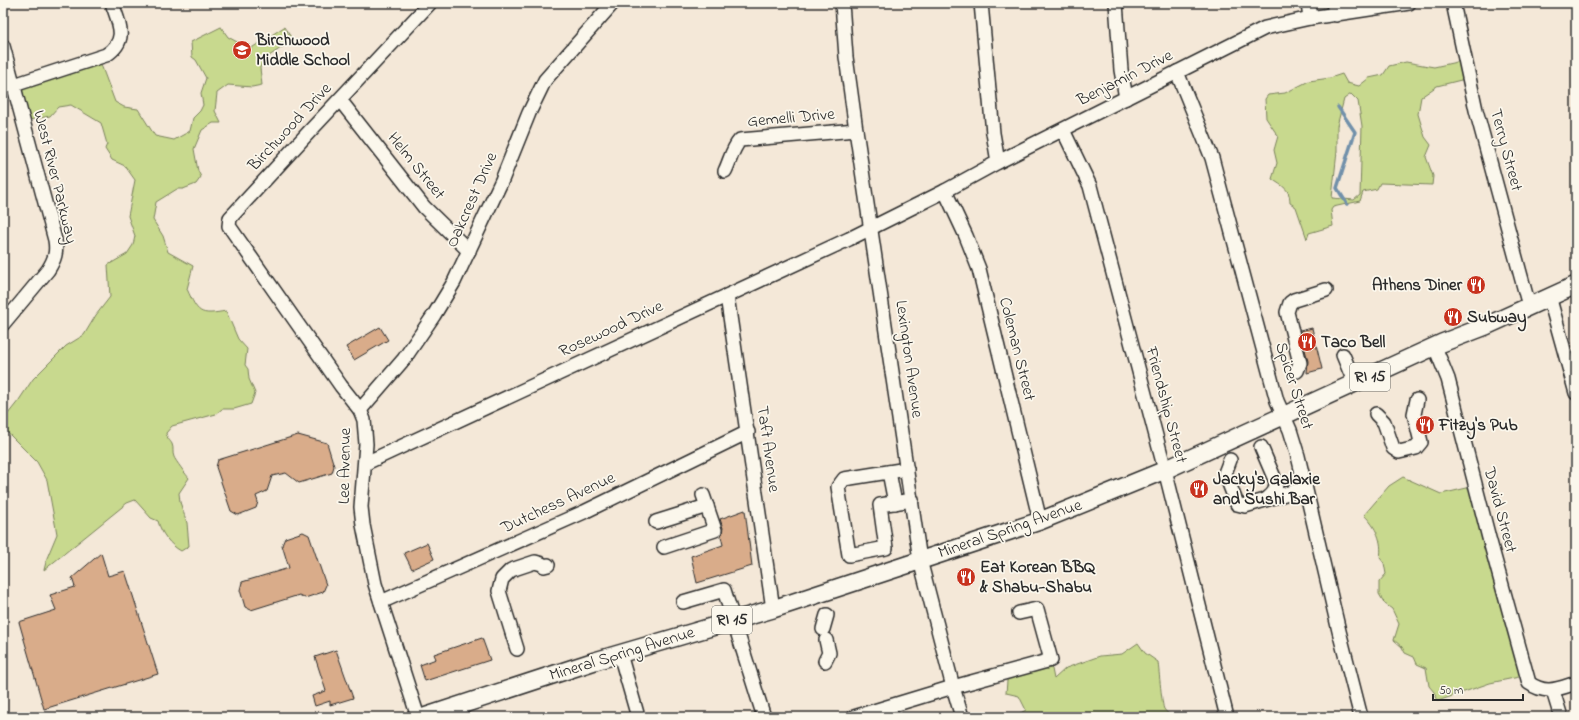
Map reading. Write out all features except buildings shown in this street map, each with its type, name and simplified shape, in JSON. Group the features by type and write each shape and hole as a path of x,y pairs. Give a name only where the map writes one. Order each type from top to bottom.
{"main road":[{"name":"Mineral Spring Avenue","path":"424,717 446,714 620,654 773,609 1040,521 1165,470 1576,285"}],"street":[{"path":"14,85 106,55 114,50 120,39 120,26 112,3"},
{"name":"Birchwood Drive","path":"229,226 230,218 430,3"},
{"name":"Oakcrest Drive","path":"360,410 404,359 454,282 502,180 528,113 545,80 613,3"},
{"name":"Lexington Avenue","path":"842,3 846,57 856,130 872,227 920,560 962,717"},
{"path":"981,3 993,133 998,162"},
{"path":"1116,3 1121,70 1126,98"},
{"path":"1308,3 1310,18"},
{"name":"Benjamin Drive","path":"872,227 1265,28 1310,18 1335,9 1409,3"},
{"name":"Terry Street","path":"1453,3 1476,110 1529,306"},
{"name":"West River Parkway","path":"3,46 55,240 56,251 54,261 48,270 3,324"},
{"name":"Spicer Street","path":"1177,72 1212,158 1277,401 1298,456 1361,717"},
{"name":"Helm Street","path":"340,100 424,207 469,251"},
{"name":"Gemelli Drive","path":"725,171 735,146 740,140 856,130"},
{"name":"Friendship Street","path":"1063,130 1090,186 1165,470 1227,717"},
{"name":"Coleman Street","path":"945,190 966,236 978,269 1040,521"},
{"name":"Lee Avenue","path":"229,226 341,386 360,410 365,426 366,463 361,507 363,525 375,584 418,717"},
{"name":"Rosewood Drive","path":"366,463 727,296 872,227"},
{"path":"1297,371 1300,363 1288,312 1289,306 1294,300 1326,290"},
{"name":"Taft Avenue","path":"727,296 773,609"},
{"path":"1549,296 1576,393"},
{"name":"David Street","path":"1435,348 1448,379 1489,538 1529,683 1537,689 1553,690"},
{"path":"1343,355 1355,384"},
{"path":"1376,414 1384,422 1393,448 1399,452 1416,448 1421,442 1414,414 1417,400"},
{"name":"Dutchess Avenue","path":"381,602 584,512 748,432"},
{"path":"1261,447 1276,482 1274,493 1268,498"},
{"path":"1230,460 1225,474 1237,504 1244,506 1305,488"},
{"path":"907,469 844,479 838,487 849,555 886,548 880,505 912,500"},
{"path":"889,472 895,503"},
{"path":"656,522 705,500 715,530 664,546"},
{"path":"517,649 499,591 502,579 511,570 535,562 544,566 548,565"},
{"path":"683,602 724,590 732,620 764,717"},
{"path":"854,717 953,687 1051,660 1037,609 1019,613"},
{"path":"825,661 829,653 825,634 827,615"},
{"path":"620,654 638,717"},
{"path":"1561,717 1553,690 1576,683"}],"green space":[{"path":"221,27 228,37 250,49 284,27 293,40 263,60 260,68 262,85 252,87 228,85 217,93 215,111 221,123 213,123 202,130 194,149 198,171 201,177 196,184 183,189 177,189 156,202 153,220 163,236 168,252 193,266 187,289 197,308 205,313 226,311 238,339 247,349 245,365 248,369 249,379 255,393 251,404 234,409 222,409 216,414 172,426 166,433 173,446 173,454 175,459 189,478 179,493 180,502 187,523 189,546 181,551 173,545 164,534 158,521 151,518 135,500 127,503 44,570 47,558 57,534 47,480 37,462 7,432 4,419 33,379 66,346 84,335 96,315 110,297 108,265 127,254 133,245 135,236 128,216 135,180 125,166 112,160 105,149 107,144 101,123 71,105 58,107 50,116 24,121 15,90 100,62 115,102 124,107 138,109 155,136 174,140 190,131 193,118 200,111 203,105 201,93 206,78 196,60 192,57 191,42"},
{"path":"1461,61 1465,79 1437,86 1421,97 1418,114 1425,137 1431,145 1426,157 1433,176 1432,185 1380,183 1377,189 1363,192 1360,201 1333,207 1331,210 1333,226 1309,233 1307,239 1296,207 1290,203 1289,194 1283,186 1272,179 1277,163 1274,150 1278,136 1266,118 1265,99 1268,95 1285,93 1309,81 1330,78 1342,74 1347,83 1359,86 1369,78 1383,75 1389,66 1406,62 1434,67","holes":["1351,94 1358,101 1362,126 1360,195 1354,200 1332,198 1337,151 1337,126 1344,99"]},
{"path":"1403,477 1441,494 1471,487 1521,675 1519,677 1490,683 1438,701 1434,692 1429,686 1426,668 1417,664 1414,657 1405,653 1402,647 1394,640 1399,624 1392,609 1385,604 1379,594 1379,582 1386,574 1384,563 1380,558 1381,552 1378,535 1372,524 1364,515 1389,486"},
{"path":"1138,643 1145,653 1158,662 1163,706 1166,712 1174,717 1013,717 1026,710 1019,696 1006,693 1008,670 1045,661 1052,669 1054,679 1066,668 1100,656 1122,654"}],"waterway":[{"path":"1338,107 1355,132 1337,188 1347,204"}],"place":[{"name":"Birchwood Middle School","path":"242,50"},
{"name":"Athens Diner","path":"1476,285"},
{"name":"Subway","path":"1453,317"},
{"name":"Taco Bell","path":"1307,342"},
{"name":"Fitzy's Pub","path":"1425,425"},
{"name":"Jacky's Galaxie and Sushi Bar","path":"1199,489"},
{"name":"Eat Korean BBQ & Shabu-Shabu","path":"966,577"}]}
